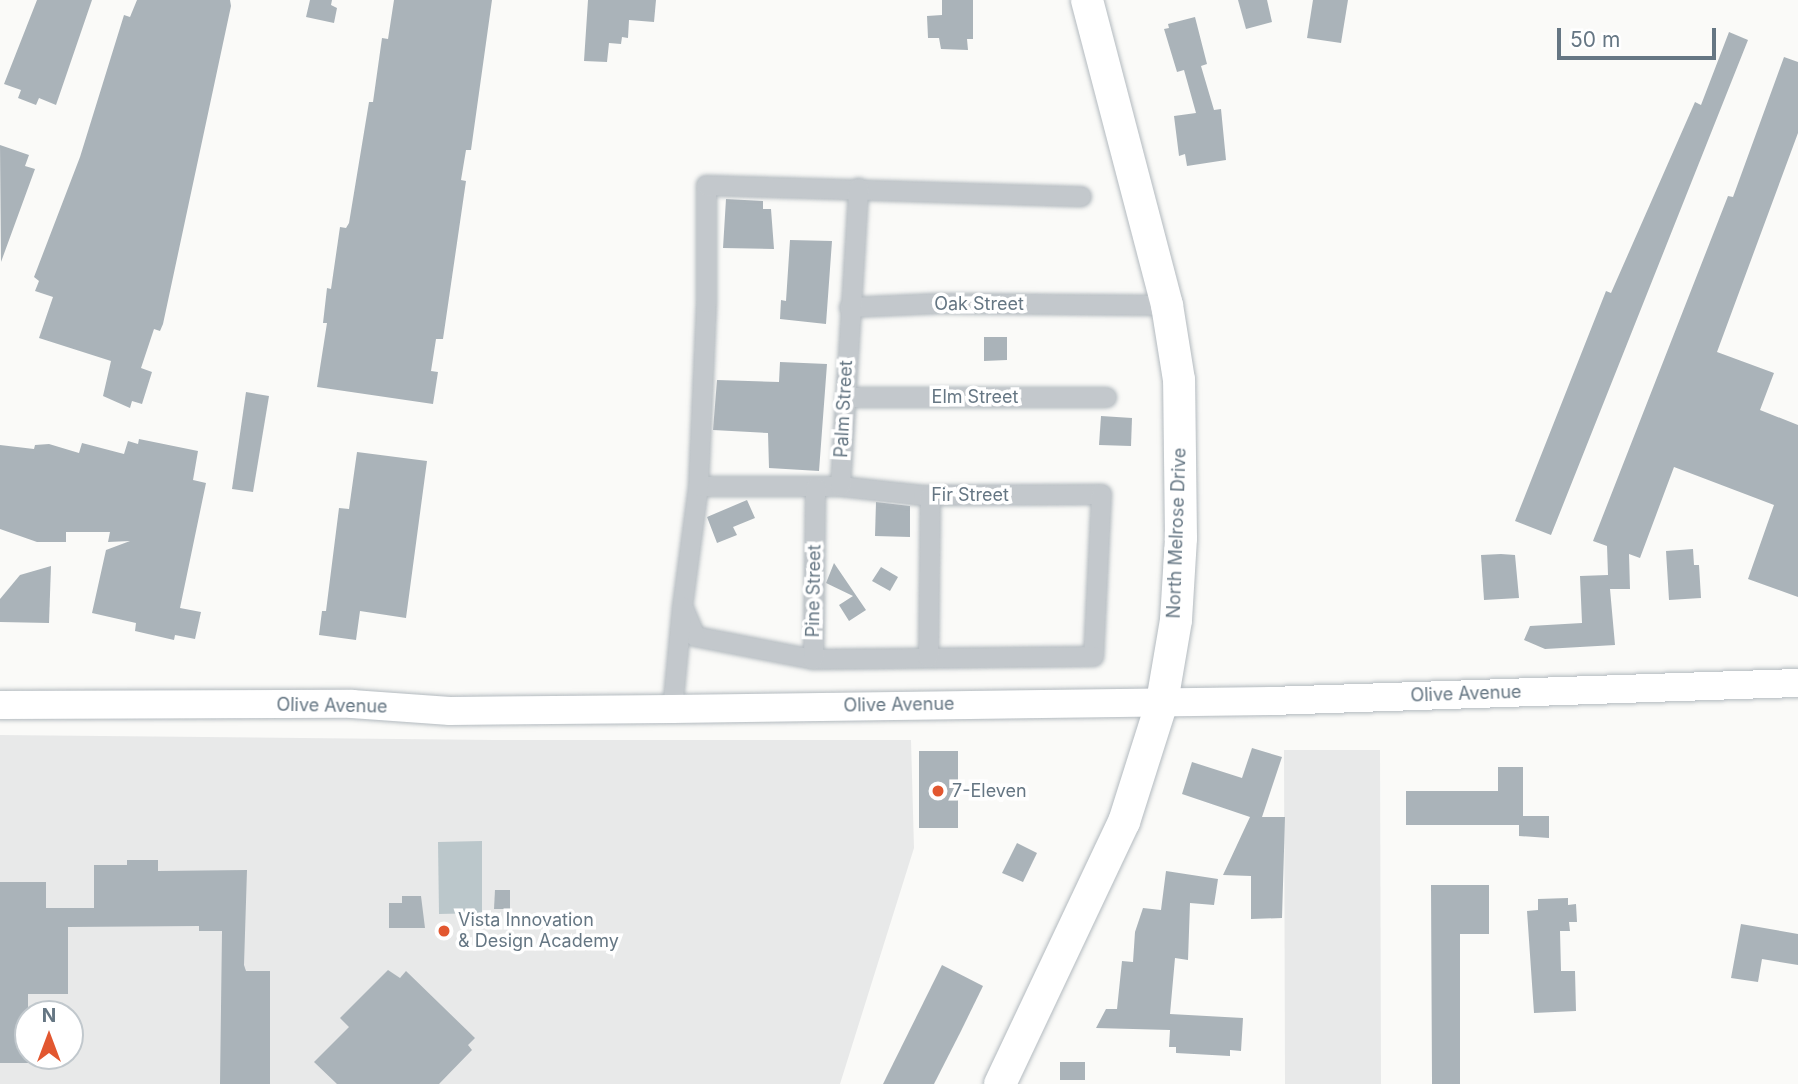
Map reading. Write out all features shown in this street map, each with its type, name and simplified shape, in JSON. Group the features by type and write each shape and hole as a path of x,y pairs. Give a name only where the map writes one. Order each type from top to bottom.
{"main road":[{"name":"North Melrose Drive","path":"1000,1084 1124,822 1162,702 1176,620 1181,538 1180,380 1167,305 1087,0"},
{"name":"Olive Avenue","path":"0,705 352,704 450,711 672,709 1270,701 1798,683"}],"street":[{"path":"672,709 698,486 706,302 706,186 1081,196"},
{"name":"Palm Street","path":"840,486 858,188"},
{"name":"Oak Street","path":"849,307 939,303 1167,305"},
{"name":"Elm Street","path":"845,397 1106,397"},
{"path":"698,486 840,486"},
{"name":"Fir Street","path":"840,486 930,495 1101,494 1093,656"},
{"name":"Pine Street","path":"815,487 813,659 1093,656"},
{"path":"928,657 930,495"},
{"path":"682,606 695,636 813,659"}],"shaded area":[{"name":"Vista Innovation & Design Academy","path":"0,735 495,740 911,740 914,848 840,1084 0,1084"},
{"path":"1284,750 1380,750 1381,1084 1285,1084"},
{"path":"482,841 482,913 439,914 438,842"}],"building":[{"path":"37,0 92,0 56,105 39,98 36,105 18,98 21,90 4,84"},
{"path":"137,0 230,0 231,6 163,324 160,331 154,329 141,368 152,372 142,404 132,401 130,408 103,396 111,361 39,338 53,297 35,291 39,281 34,277 80,157 124,15 130,17"},
{"path":"310,0 332,0 331,5 337,8 334,23 306,17"},
{"path":"394,0 492,0 471,150 466,150 461,180 466,181 443,339 436,339 431,371 438,372 433,404 317,387 327,323 323,323 327,288 331,289 340,227 346,228 349,223 369,102 373,102 382,38 388,39"},
{"path":"588,0 656,0 654,22 629,20 628,38 622,37 621,44 609,43 607,62 584,61"},
{"path":"942,0 973,0 973,39 967,39 968,50 941,49 939,38 928,38 927,16 942,15"},
{"path":"1238,0 1267,0 1272,22 1246,29"},
{"path":"1313,0 1348,0 1341,43 1307,38"},
{"path":"1195,17 1207,64 1201,66 1214,110 1221,109 1226,160 1187,166 1185,154 1179,156 1174,116 1196,113 1184,70 1177,72 1164,29 1169,28 1168,24"},
{"path":"1729,32 1748,40 1551,535 1515,521 1606,291 1611,293 1695,102 1701,105"},
{"path":"1784,57 1798,62 1798,133 1717,352 1774,373 1760,410 1798,425 1798,597 1748,579 1774,505 1674,467 1640,558 1629,554 1630,589 1610,589 1615,645 1545,649 1524,640 1530,626 1582,623 1580,576 1608,575 1607,546 1593,541 1728,196 1733,197"},
{"path":"0,145 29,155 25,166 35,169 1,262"},
{"path":"726,199 763,201 763,209 771,209 774,249 723,248"},
{"path":"790,240 832,241 826,324 780,319 781,300 786,301"},
{"path":"984,337 1007,337 1007,360 984,361"},
{"path":"780,362 827,364 819,471 769,468 768,433 713,430 717,380 779,382"},
{"path":"246,392 269,396 253,492 232,489"},
{"path":"1101,416 1132,418 1131,446 1099,445"},
{"path":"139,439 198,451 193,480 206,483 180,608 201,612 195,639 175,635 174,640 135,631 136,623 92,613 106,550 130,541 108,542 110,532 66,532 66,542 37,542 0,529 0,445 34,449 35,445 49,444 79,453 82,443 124,454 128,441 138,444"},
{"path":"357,452 427,461 406,618 360,611 356,640 319,635 322,611 326,611 339,508 349,509"},
{"path":"747,500 755,518 733,527 737,535 717,543 707,517"},
{"path":"876,502 910,506 910,537 875,536"},
{"path":"1693,549 1694,565 1699,565 1701,598 1669,600 1666,551"},
{"path":"1481,555 1515,555 1519,598 1484,600"},
{"path":"834,563 866,610 849,621 839,605 853,596 826,583"},
{"path":"51,566 49,623 0,622 0,599 20,575"},
{"path":"881,567 898,577 890,591 872,581"},
{"path":"1252,748 1282,757 1262,817 1285,817 1282,918 1251,919 1251,876 1223,875 1250,817 1182,794 1192,762 1242,778"},
{"name":"7-Eleven","path":"919,751 958,751 958,828 919,828"},
{"path":"1498,767 1523,767 1523,816 1549,816 1549,838 1519,836 1519,825 1406,825 1406,791 1498,791"},
{"path":"1017,843 1037,853 1023,882 1002,873"},
{"path":"127,860 158,860 158,871 247,870 244,965 246,971 270,971 270,1084 220,1084 222,931 199,931 199,926 68,927 68,994 28,994 28,1000 14,1000 14,1063 0,1063 0,882 46,882 46,908 94,908 94,865 127,865"},
{"path":"1166,871 1218,879 1214,905 1190,903 1188,960 1175,958 1170,1014 1243,1018 1241,1051 1230,1050 1230,1056 1176,1053 1176,1047 1169,1047 1170,1030 1096,1028 1106,1009 1117,1009 1122,961 1133,962 1135,932 1143,908 1161,910"},
{"path":"1431,885 1489,885 1489,934 1460,934 1460,1084 1432,1084"},
{"path":"495,890 510,890 510,909 494,909"},
{"path":"402,896 421,896 425,928 389,928 389,903 402,903"},
{"path":"1568,898 1568,905 1576,904 1577,922 1569,922 1570,931 1560,931 1561,971 1575,971 1576,1011 1534,1013 1527,911 1538,910 1538,899"},
{"path":"1741,924 1798,934 1798,965 1762,959 1758,982 1731,978"},
{"path":"942,965 983,986 961,1031 934,1084 883,1084"},
{"path":"388,970 400,978 406,971 475,1038 468,1045 472,1050 439,1084 337,1084 314,1062 349,1027 340,1018"},
{"path":"1060,1062 1085,1062 1085,1080 1060,1080"}],"place":[{"name":"7-Eleven","path":"938,791"},
{"name":"Vista Innovation & Design Academy","path":"444,931"}]}
